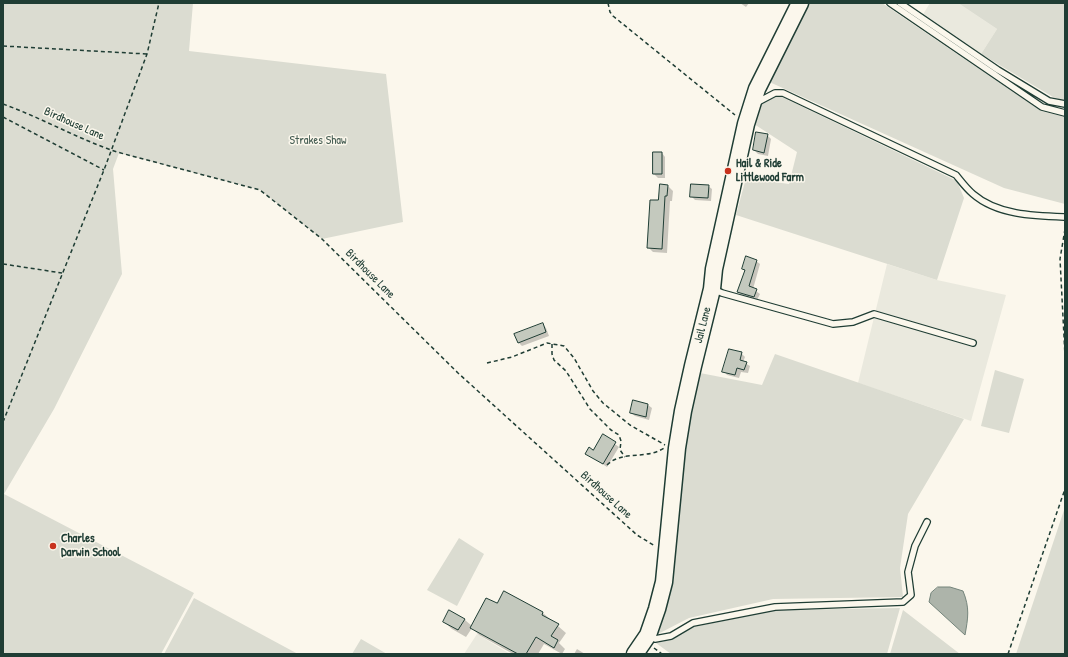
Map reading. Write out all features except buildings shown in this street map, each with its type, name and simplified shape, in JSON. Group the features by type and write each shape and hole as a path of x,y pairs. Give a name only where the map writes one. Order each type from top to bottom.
{"street":[{"name":"Jail Lane","path":"635,654 648,635 658,609 664,582 677,448 682,418 712,288 714,269 746,124 757,89 800,3"}],"lane":[{"path":"890,3 1042,107 1065,113"},
{"path":"900,3 998,70 1049,101 1065,104"},
{"path":"752,105 775,93 782,93 956,175 973,194 992,206 1029,215 1065,217"},
{"path":"712,288 722,293 833,324 853,322 874,314 973,343"},
{"path":"648,635 655,639 671,636 693,623 775,607 903,602 911,596 908,572 915,546 927,522"}],"path":[{"path":"3,422 112,150 147,54 159,3"},
{"path":"608,3 610,12 613,16 746,124"},
{"path":"3,46 147,54"},
{"name":"Birdhouse Lane","path":"3,104 112,150 260,190 322,239 458,373 638,535 667,554"},
{"path":"3,117 104,170"},
{"path":"1065,229 1060,259 1065,356"},
{"path":"3,264 62,273"},
{"path":"486,363 512,357 547,343 564,346 574,358 593,391 603,403 630,425 667,446 661,450 650,453 612,460 607,465"},
{"path":"552,344 552,354 554,360 566,371 590,409 611,430 619,435 621,441 620,450 625,457"},
{"path":"1008,654 1065,489"}],"shaded area":[{"path":"930,3 958,3 997,29 981,54 922,16"},
{"path":"887,264 937,280 1006,295 971,421 858,383"},
{"path":"938,587 950,587 963,591 967,603 968,613 965,635 929,602 931,593"},
{"path":"477,634 510,654 464,654"}],"green space":[{"name":"Strakes Shaw","path":"3,3 193,3 189,51 386,74 403,222 322,239 260,190 119,153 113,169 122,274 54,409 4,494 194,593 161,654 3,654"},
{"path":"804,3 882,3 1041,111 1065,117 1065,204 1004,188 765,80"},
{"path":"958,3 1065,3 1065,101 1053,97 981,54 997,29"},
{"path":"776,97 782,97 957,181 964,198 937,280 736,215 746,178 789,184 797,152 754,124 756,107"},
{"path":"775,354 964,419 908,514 900,568 903,597 773,599 689,618 658,634 654,631 683,446 700,373 762,385"},
{"path":"995,370 1024,379 1009,433 981,426"},
{"path":"1065,507 1065,654 1016,654"},
{"path":"459,538 484,554 457,606 427,590"},
{"path":"194,598 298,654 164,654"},
{"path":"900,608 887,654 671,654 656,643 670,640 694,627 775,610"},
{"path":"903,610 960,654 890,654"},
{"path":"361,639 387,654 352,654"}],"place":[{"name":"Hail & Ride Littlewood Farm","path":"728,171"},
{"name":"Charles Darwin School","path":"53,546"}]}
